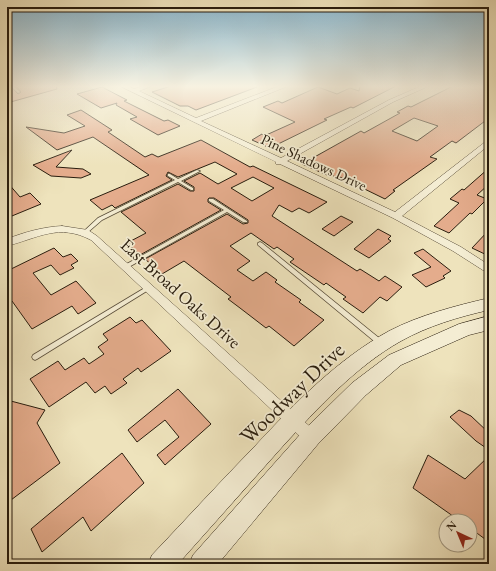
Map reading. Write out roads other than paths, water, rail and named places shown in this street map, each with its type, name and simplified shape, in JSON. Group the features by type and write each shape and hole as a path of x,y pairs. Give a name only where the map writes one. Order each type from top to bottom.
{"main road":[{"name":"Woodway Drive","path":"161,564 293,420 345,371 382,344 433,319 489,318"},
{"name":"Woodway Drive","path":"202,564 311,437 359,389 395,360 489,318"}],"street":[{"name":"Pine Shadows Drive","path":"177,113 396,216 457,249 489,270"},
{"path":"194,121 216,113"},
{"path":"279,162 370,113"},
{"path":"396,216 489,141"},
{"path":"7,243 27,235 44,231 75,229 85,232"},
{"name":"East Broad Oaks Drive","path":"85,232 311,437"}],"lane":[{"path":"85,232 111,213 198,171"},
{"path":"169,175 192,189"},
{"path":"211,200 245,221"},
{"path":"125,267 227,210"},
{"path":"260,244 382,344"},
{"path":"35,357 148,288"}]}
